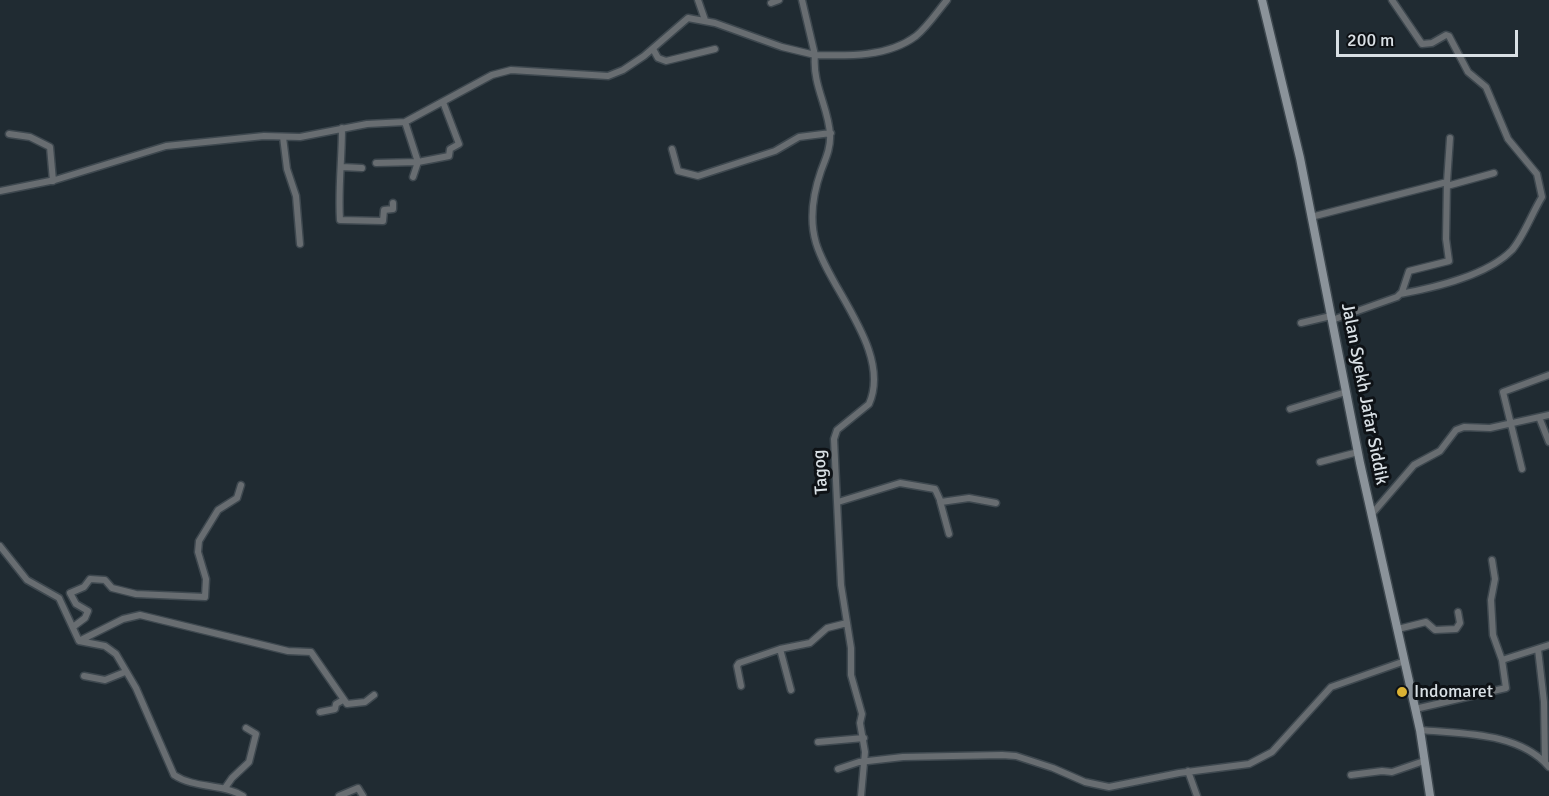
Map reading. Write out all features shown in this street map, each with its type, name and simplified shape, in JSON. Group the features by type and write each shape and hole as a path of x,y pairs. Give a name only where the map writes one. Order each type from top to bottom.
{"main road":[{"name":"Jalan Syekh Jafar Siddik","path":"1262,0 1296,140 1371,515 1420,730 1430,796"}],"street":[{"path":"698,0 705,20"},
{"path":"771,3 779,0"},
{"path":"672,149 678,171 698,176 775,151 799,137 831,134 815,79 815,55 802,0"},
{"path":"0,191 53,181 166,146 217,139 300,137 342,128 405,122 483,80 511,70 608,76 629,67 653,49 682,21 693,17 782,47 815,55 853,55 891,49 921,32 947,0"},
{"path":"1301,323 1332,318 1400,294 1447,283 1498,261 1513,248 1542,197 1537,174 1509,140 1486,87 1468,72 1449,36 1446,35 1432,43 1422,44 1392,0"},
{"path":"653,49 658,58 666,61 715,49"},
{"path":"375,163 418,162 447,158 450,149 458,146 443,102"},
{"path":"405,122 413,154 418,162"},
{"path":"342,128 342,167 338,181 340,220 383,221 384,210 393,209 393,203"},
{"path":"9,134 30,137 50,147 53,181"},
{"name":"Tagog","path":"831,134 812,209 815,240 849,306 875,368 869,404 837,430 835,435 841,585 851,648 851,675 862,714 860,723 864,738 861,796"},
{"path":"283,136 287,169 296,196 300,244"},
{"path":"1400,294 1409,271 1449,261 1446,239 1450,138"},
{"path":"413,177 418,162"},
{"path":"342,167 362,168"},
{"path":"1311,218 1494,173"},
{"path":"1522,469 1503,390 1549,375"},
{"path":"1290,409 1346,392"},
{"path":"1371,515 1414,465 1440,451 1456,430 1464,427 1490,428 1549,415"},
{"path":"1539,417 1549,442"},
{"path":"1320,462 1358,452"},
{"path":"838,502 908,483 935,489 949,534"},
{"path":"73,627 85,618 88,611 76,604 70,593 84,587 90,579 105,580 112,588 136,594 205,597 206,579 198,552 198,541 218,510 237,498 241,485"},
{"path":"940,501 969,498 996,502"},
{"path":"0,546 27,580 59,598 79,641"},
{"path":"1415,709 1506,688 1502,660 1493,635 1491,600 1495,579 1492,560"},
{"path":"1398,630 1426,622 1435,630 1456,629 1460,623 1458,612"},
{"path":"79,641 123,619 140,615 288,651 311,652 348,704 362,703 374,695"},
{"path":"741,686 738,664 780,649 813,642 827,628 847,622"},
{"path":"79,641 110,649 136,688 172,772 193,783 225,788 243,796"},
{"path":"1502,660 1549,645"},
{"path":"780,649 791,690"},
{"path":"1538,649 1547,765"},
{"path":"838,770 864,761 903,757 1016,756 1053,768 1085,782 1109,787 1188,771 1234,767 1263,758 1282,742 1292,727 1331,687 1405,661"},
{"path":"84,676 105,680 125,672"},
{"path":"320,712 335,709 336,704 343,700"},
{"path":"225,788 249,762 256,734 246,728"},
{"path":"1420,730 1506,741 1527,748 1547,765"},
{"path":"818,742 864,738"},
{"path":"1351,776 1382,771 1392,772 1424,761"},
{"path":"1188,771 1197,796"},
{"path":"339,796 358,788 363,796"}],"place":[{"name":"Indomaret","path":"1402,692"}]}
